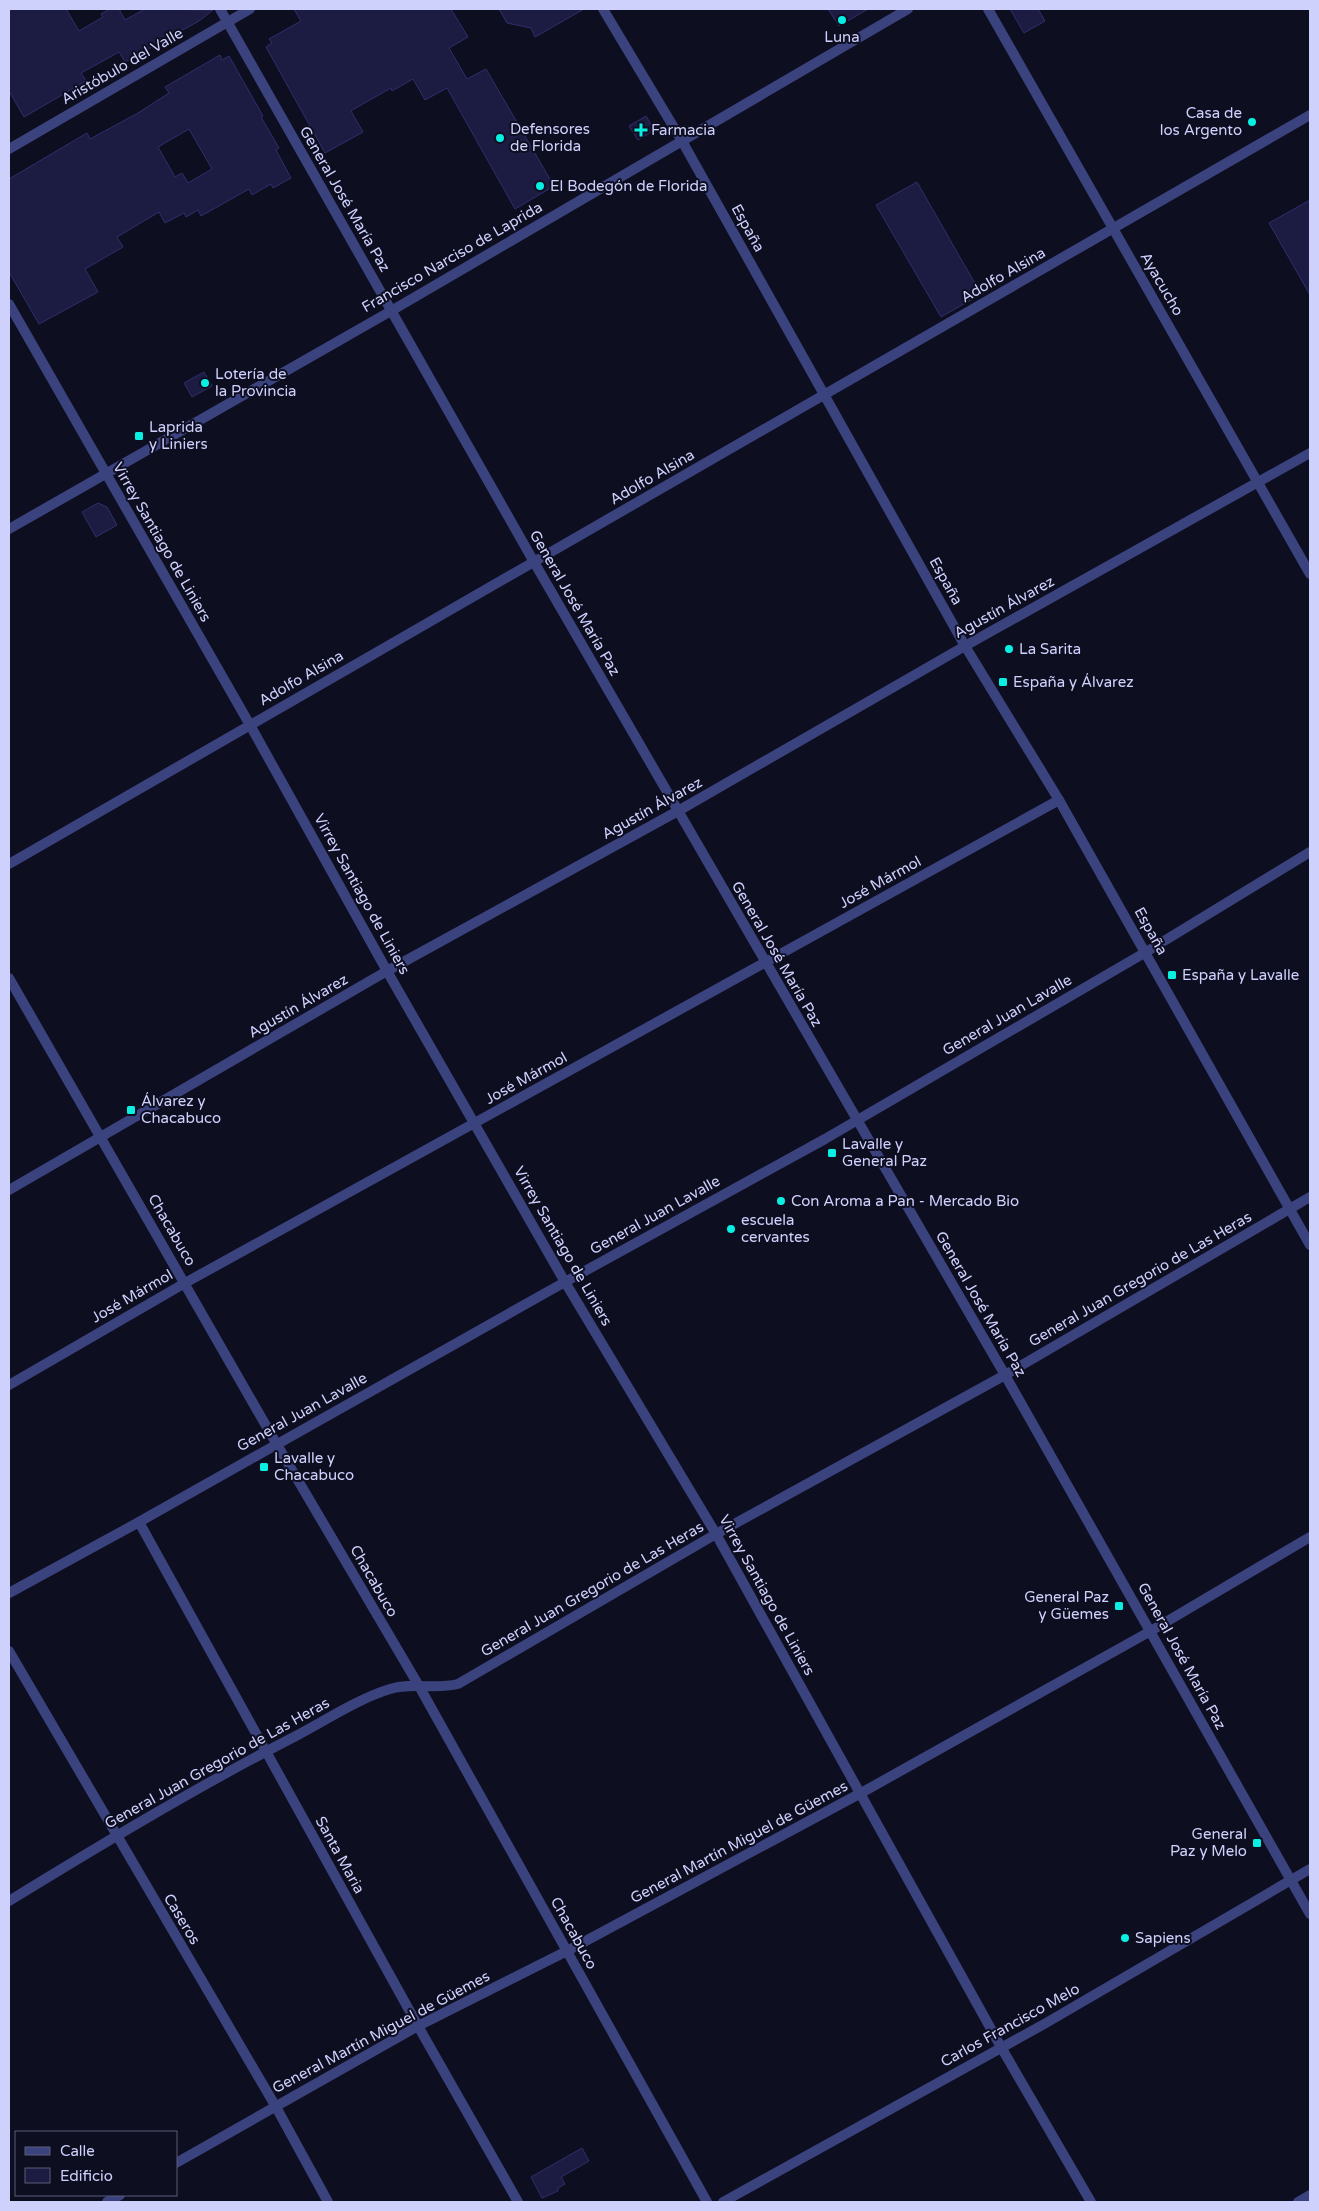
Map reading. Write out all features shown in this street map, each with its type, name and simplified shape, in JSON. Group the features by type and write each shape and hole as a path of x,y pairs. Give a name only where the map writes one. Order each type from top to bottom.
{"street":[{"name":"General José María Paz","path":"220,9 764,963 1005,1375 1310,1914"},
{"name":"Aristóbulo del Valle","path":"9,149 250,9"},
{"name":"España","path":"603,9 682,141 965,646 1059,800 1146,952 1310,1245"},
{"name":"Francisco Narciso de Laprida","path":"9,529 391,311 908,9"},
{"name":"Ayacucho","path":"988,9 1259,481 1310,574"},
{"name":"Adolfo Alsina","path":"9,864 826,396 1310,115"},
{"name":"Virrey Santiago de Liniers","path":"9,304 565,1282 716,1534 1001,2047 1091,2202"},
{"name":"Agustín Álvarez","path":"9,1190 387,971 678,811 965,646 1310,453"},
{"name":"José Mármol","path":"9,1385 185,1283 1059,800"},
{"name":"General Juan Lavalle","path":"9,1593 856,1121 1146,952 1310,852"},
{"name":"Chacabuco","path":"9,978 276,1443 419,1686 707,2202"},
{"name":"General Juan Gregorio de Las Heras","path":"9,1901 115,1836 266,1751 377,1694 392,1688 419,1686 436,1688 458,1684 716,1534 1005,1375 1310,1196"},
{"name":"Santa Maria","path":"139,1522 418,2026 518,2202"},
{"name":"General Martín Miguel de Güemes","path":"178,2162 418,2026 567,1951 861,1793 1149,1632 1310,1538"},
{"name":"Caseros","path":"9,1651 115,1836 276,2107 328,2202"},
{"name":"Carlos Francisco Melo","path":"723,2202 1046,2023 1310,1869"},
{"path":"1298,2202 1310,2195"},
{"path":"107,2202 118,2196"}],"building":[{"path":"9,9 66,9 79,31 103,17 101,14 110,9 119,9 125,20 145,9 213,10 199,21 125,62 119,52 81,73 86,81 24,117 9,91"},
{"path":"294,9 451,9 468,37 449,48 467,79 486,69 554,186 515,209 447,88 425,100 413,79 392,91 391,88 351,111 363,132 325,153 266,47 272,43 269,39 301,21"},
{"path":"499,9 584,9 535,37 531,28 507,23"},
{"name":"Luna","path":"828,9 868,9 839,26"},
{"path":"1010,9 1038,9 1045,21 1024,33"},
{"path":"220,55 222,60 229,56 263,116 261,117 279,148 276,150 291,178 273,188 271,184 252,195 249,189 201,216 198,210 186,217 184,213 165,223 159,212 117,237 123,247 85,269 98,292 39,324 9,272 9,179 87,133 90,139 138,113 169,93 165,87","holes":["189,129 212,169 188,183 182,173 175,177 158,147"]},
{"name":"Farmacia","path":"646,116 652,126 650,133 638,140 629,126"},
{"path":"917,182 981,294 941,317 876,205"},
{"path":"1310,200 1310,295 1269,223"},
{"path":"204,372 212,386 192,397 184,383"},
{"path":"98,503 107,507 117,525 96,537 82,512"},
{"path":"582,2148 589,2161 561,2177 565,2184 558,2188 558,2191 542,2198 531,2177"}],"place":[{"name":"Luna","path":"842,20"},
{"name":"Casa de los Argento","path":"1252,122"},
{"name":"Farmacia","path":"641,130"},
{"name":"Defensores de Florida","path":"500,138"},
{"name":"El Bodegón de Florida","path":"540,186"},
{"name":"Lotería de la Provincia","path":"205,383"},
{"name":"Laprida y Liniers","path":"139,436"},
{"name":"La Sarita","path":"1009,649"},
{"name":"España y Álvarez","path":"1003,682"},
{"name":"España y Lavalle","path":"1172,975"},
{"name":"Álvarez y Chacabuco","path":"131,1110"},
{"name":"Lavalle y General Paz","path":"832,1153"},
{"name":"Con Aroma a Pan - Mercado Bio","path":"781,1201"},
{"name":"escuela cervantes","path":"731,1229"},
{"name":"Lavalle y Chacabuco","path":"264,1467"},
{"name":"General Paz y Güemes","path":"1119,1606"},
{"name":"General Paz y Melo","path":"1257,1843"},
{"name":"Sapiens","path":"1125,1938"}]}
